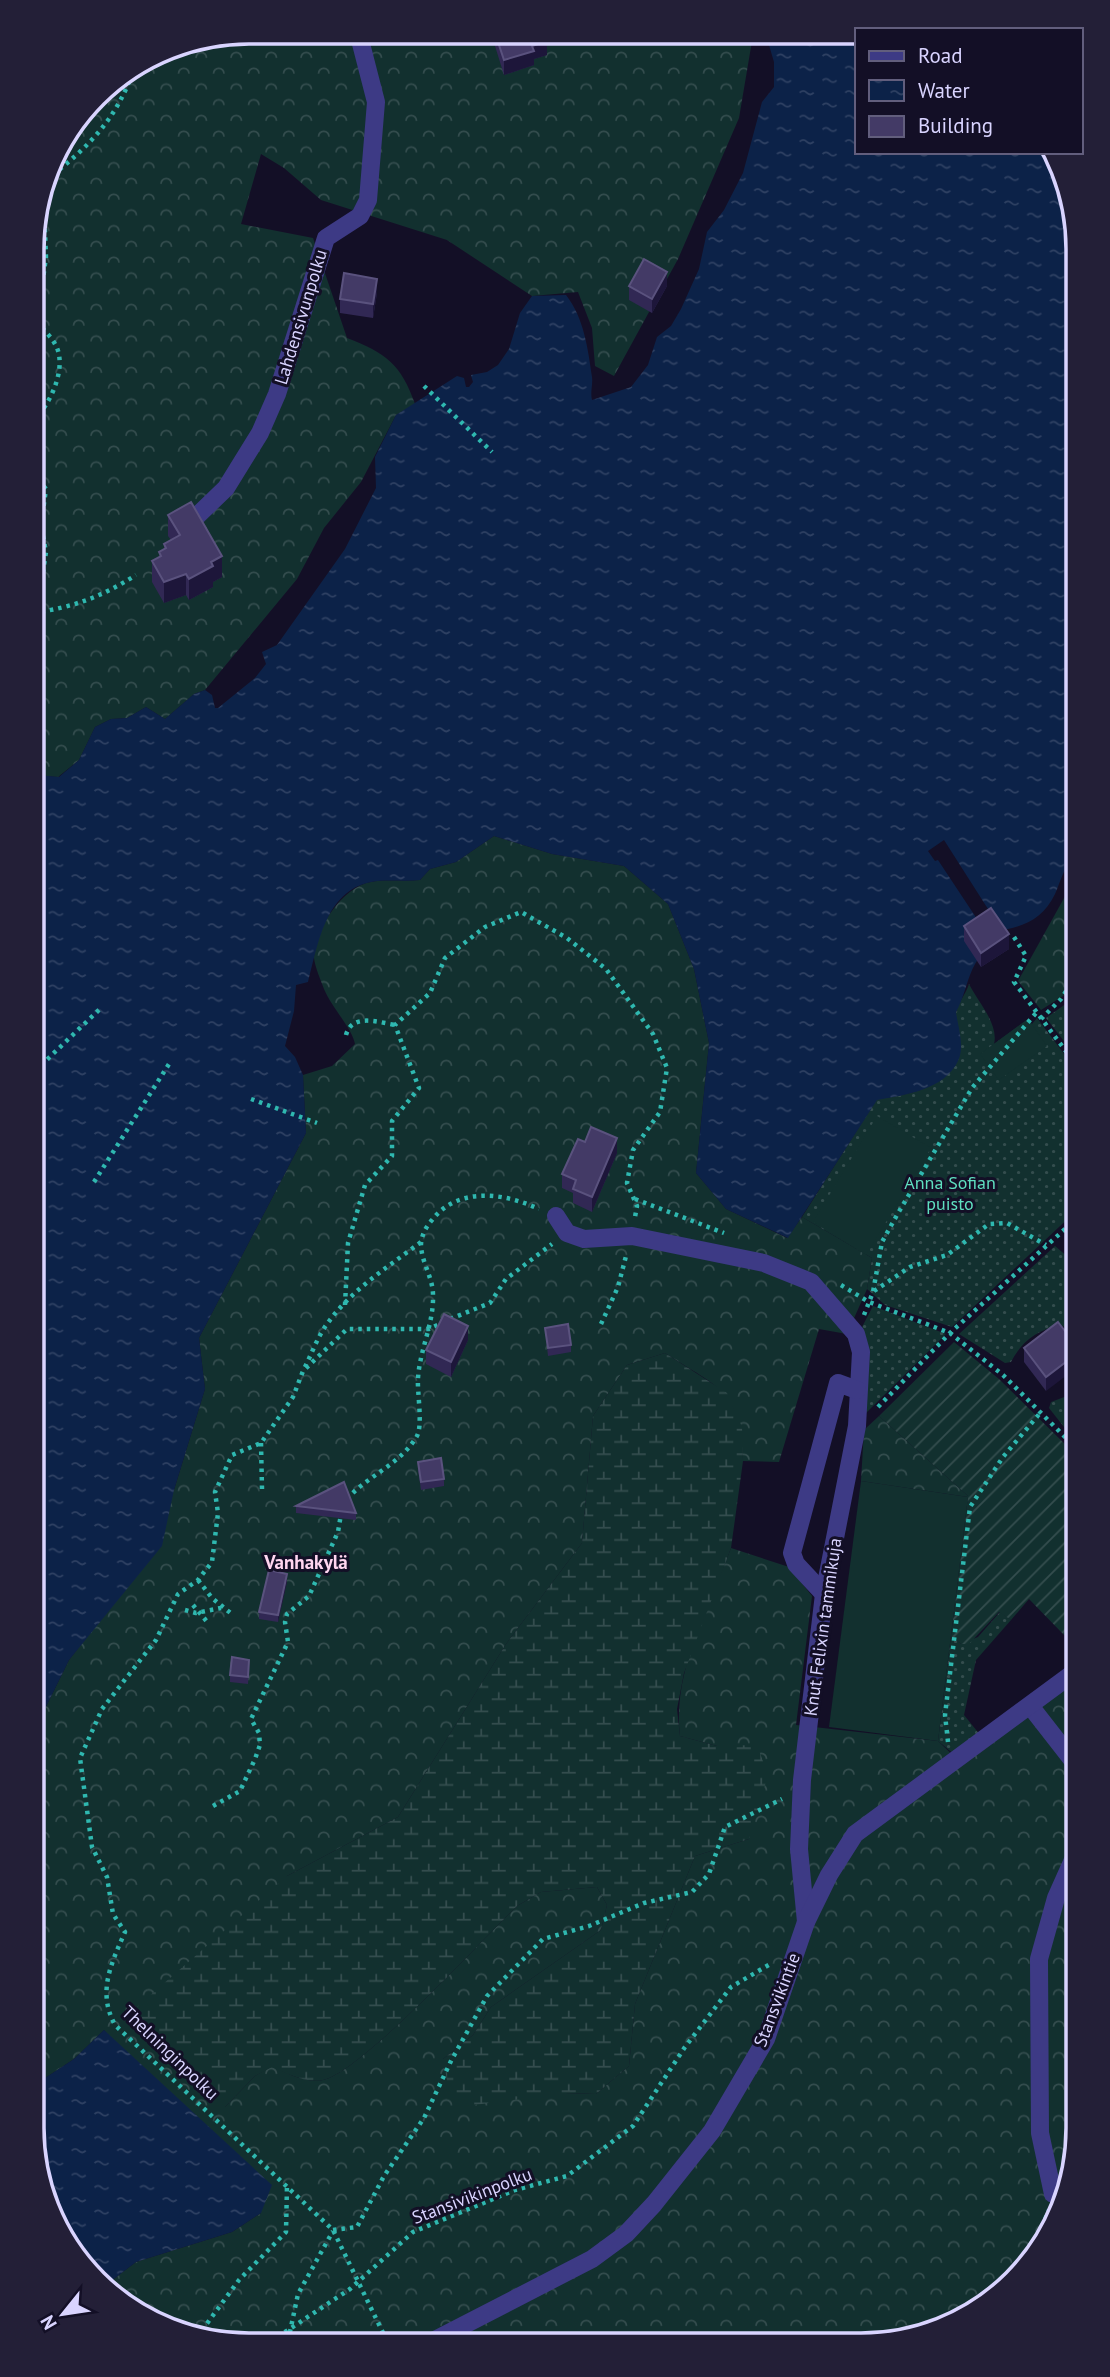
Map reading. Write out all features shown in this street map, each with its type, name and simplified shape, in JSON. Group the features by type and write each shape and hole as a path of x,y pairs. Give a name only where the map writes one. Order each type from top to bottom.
{"lane":[{"name":"Lahdensivunpolku","path":"198,515 226,488 260,433 277,394 326,238 360,216 368,200 376,102 361,44"},
{"path":"556,1216 567,1233 584,1239 632,1236"},
{"name":"Knut Felixin tammikuja","path":"632,1236 764,1263 811,1282 856,1334 861,1352 857,1426 824,1594 802,1788 799,1849 806,1922"},
{"path":"824,1594 796,1564 792,1553 838,1383 857,1390"},
{"name":"Stansvikintie","path":"449,2333 592,2259 626,2234 654,2204 712,2131 766,2039 806,1922 829,1875 855,1834 1066,1679"},
{"path":"1031,1707 1066,1752"},
{"path":"1053,2194 1041,2133 1040,1959 1056,1898 1066,1876"}],"path":[{"path":"59,172 101,133 125,96 130,82"},
{"path":"44,272 45,226"},
{"path":"44,330 52,338 60,356 52,393 44,405"},
{"path":"424,386 492,452"},
{"path":"44,487 44,503"},
{"path":"44,541 44,565"},
{"path":"44,611 103,596 136,575"},
{"path":"395,1025 430,993 445,958 485,927 521,912 567,938 606,969 653,1034 667,1068 660,1112 633,1150 627,1183 637,1206 632,1236 618,1287 601,1324"},
{"path":"1014,937 1027,956 1014,982 1066,1052"},
{"path":"1041,1019 1066,991"},
{"path":"44,1062 102,1007"},
{"path":"1036,1013 972,1088 910,1192 882,1242 873,1292 910,1267 947,1255 989,1224 1007,1223 1046,1245"},
{"path":"346,1035 354,1023 362,1020 395,1025"},
{"path":"345,1305 348,1243 365,1185 391,1156 392,1121 419,1088 395,1025"},
{"path":"94,1182 169,1064"},
{"path":"251,1099 317,1123"},
{"path":"213,1807 240,1791 250,1770 260,1745 259,1732 251,1719 288,1642 285,1622 287,1614 309,1596 338,1532 347,1499 405,1452 419,1433 418,1380 434,1293 423,1263 421,1242 425,1229 437,1213 460,1199 490,1195 520,1200 556,1216"},
{"path":"857,1426 950,1333 1066,1228"},
{"path":"303,1371 347,1329 429,1329 490,1303 506,1279 567,1233"},
{"path":"233,1615 222,1608 198,1580 212,1562 218,1513 215,1492 218,1479 232,1455 261,1443 293,1397 327,1324 360,1288 421,1242"},
{"path":"869,1302 950,1333 1003,1376 1066,1438"},
{"path":"948,1767 945,1715 970,1507 1003,1457 1041,1412"},
{"path":"261,1443 262,1489"},
{"name":"Thelninginpolku","path":"198,1580 178,1594 156,1640 102,1709 80,1758 92,1847 107,1877 113,1914 125,1932 108,1970 105,2008 115,2025 334,2230"},
{"path":"193,1605 209,1624"},
{"path":"184,1610 198,1613 222,1608"},
{"path":"334,2230 356,2227 384,2176 424,2118 451,2061 487,1996 542,1939 589,1926 644,1903 692,1892 709,1874 725,1827 802,1788"},
{"name":"Stansivikinpolku","path":"280,2333 359,2281 413,2232 515,2190 567,2176 633,2126 685,2047 731,1987 797,1950"},
{"path":"204,2328 239,2280 286,2232 287,2185"},
{"path":"1048,2213 1053,2194"},
{"path":"334,2230 383,2333"},
{"path":"289,2333 298,2294 334,2230"}],"green space":[{"path":"751,44 739,118 678,259 614,376 595,366 592,328 578,292 532,296 447,240 321,200 284,168 261,154 241,224 313,238 347,338 382,355 398,369 415,404 396,415 361,482 324,528 297,579 205,690 194,694 165,719 146,707 127,718 111,719 95,727 79,760 58,777 44,776 44,235 51,195 59,170 78,135 94,113 113,94 146,71 183,55 222,45"},
{"path":"494,836 552,854 624,866 668,904 694,969 709,1043 696,1173 726,1209 787,1238 802,1217 872,1258 867,1289 847,1334 819,1329 779,1462 743,1461 741,1437 732,1405 713,1384 700,1375 665,1353 627,1365 593,1416 582,1543 506,1644 398,1817 287,1876 225,2107 255,2076 272,2066 290,2075 317,2081 341,2072 392,2030 517,1906 541,1892 597,1887 607,1905 601,1930 491,2007 473,2035 443,2059 565,2093 596,2094 629,2066 635,2004 695,1856 749,1839 757,1746 717,1746 680,1736 679,1712 687,1664 731,1548 789,1567 812,1596 796,1725 938,1741 963,1765 1066,1688 1066,2142 1062,2169 1051,2207 1032,2242 1016,2264 997,2283 975,2299 940,2318 888,2332 862,2333 235,2333 208,2329 158,2312 135,2299 112,2280 136,2262 232,2232 261,2213 104,2030 74,2059 44,2079 44,1711 69,1660 105,1614 174,1490 205,1389 199,1338 306,1133 303,1075 332,1066 355,1044 324,989 317,970 315,947 324,923 340,901 360,886 377,881 420,880 430,869 456,862"},
{"path":"1066,895 1066,994 1041,1010 1018,981"},
{"name":"Anna Sofian puisto","path":"969,984 991,1021 994,1044 1028,1019 1032,1024 1037,1018 1066,1056 1066,1220 952,1327 885,1305 867,1289 872,1258 802,1217 877,1099 917,1091 930,1086 950,1071 957,1060 960,1046 957,1010"},
{"path":"1066,1004 1066,1044 1046,1018"},
{"path":"1028,1019 1047,1046 999,1080 980,1054"},
{"path":"877,1116 931,1148 866,1255 813,1222"},
{"path":"1055,1246 1066,1255 1066,1328 1061,1325 1031,1338 1011,1362 1005,1363 959,1334"},
{"path":"873,1306 946,1334 865,1414 861,1329"},
{"path":"954,1342 999,1379 1066,1445 1066,1636 1029,1599 1011,1620 999,1612 969,1644 961,1644 951,1636 968,1496 879,1416"},
{"path":"665,1353 727,1393 742,1427 743,1461 731,1548 684,1673 677,1709 680,1736 717,1746 757,1745 768,1775 749,1839 695,1856 635,2004 629,2066 596,2094 565,2093 467,2106 450,2096 443,2059 473,2035 491,2007 601,1930 607,1905 597,1887 541,1892 517,1906 392,2030 341,2072 317,2081 297,2077 272,2067 255,2076 225,2107 123,2019 287,1876 398,1817 506,1644 582,1543 593,1416 627,1365"},
{"path":"1066,1396 1066,1430 1049,1408 1051,1402"},
{"path":"879,1416 968,1497 861,1481 864,1430"},
{"path":"861,1481 968,1497 938,1741 829,1727"},
{"path":"1000,1612 1011,1620 976,1660 964,1715 981,1736 955,1755 938,1741 951,1636 961,1644 978,1637"}],"water":[{"path":"855,44 855,154 1043,154 1051,170 1065,222 1066,248 1066,869 1045,910 1024,924 997,931 975,963 956,1012 961,1050 952,1071 923,1090 877,1100 788,1238 726,1209 696,1173 709,1043 694,969 668,904 624,866 552,854 494,836 456,862 430,869 420,880 371,882 355,887 343,896 333,908 320,936 308,982 296,985 294,1011 285,1046 295,1057 303,1075 306,1133 199,1338 205,1389 174,1490 162,1546 69,1660 44,1711 44,776 59,777 79,760 95,727 111,719 127,718 146,707 165,719 194,694 205,690 212,695 215,708 218,708 255,678 266,664 262,652 277,645 345,549 376,488 375,457 396,415 457,376 464,378 466,387 469,387 473,382 471,375 487,372 498,365 509,349 520,313 532,296 566,295 572,304 587,345 592,400 631,387 648,365 657,337 671,326 681,309 699,269 707,232 724,210 743,173 762,102 774,87 774,62 769,45"},
{"path":"104,2030 272,2185 261,2213 232,2232 136,2262 112,2280 86,2253 59,2207 45,2155 44,2079 74,2059"}],"pier":[{"path":"944,840 995,920 983,928 938,860 935,861 928,851"}],"building":[{"path":"499,44 538,44 532,46 534,51 504,60"},
{"path":"644,259 667,272 652,299 629,286"},
{"path":"344,273 377,279 373,304 340,299"},
{"path":"191,502 222,556 211,562 213,566 189,579 186,574 164,582 152,561 161,556 159,552 166,548 164,544 180,535 168,515"},
{"path":"991,908 1009,934 981,953 964,926"},
{"path":"591,1127 617,1138 592,1197 573,1189 576,1180 562,1174 578,1139 585,1142"},
{"path":"444,1314 468,1326 451,1362 426,1350"},
{"path":"1058,1322 1066,1332 1066,1362 1046,1377 1024,1348"},
{"path":"568,1324 571,1345 548,1348 545,1328"},
{"path":"441,1458 444,1479 421,1482 418,1462"},
{"path":"344,1482 356,1513 296,1506"},
{"path":"269,1570 287,1574 278,1615 259,1612"},
{"path":"232,1657 249,1660 248,1677 230,1675"}],"district":[{"name":"Vanhakylä","path":"306,1562"}]}
